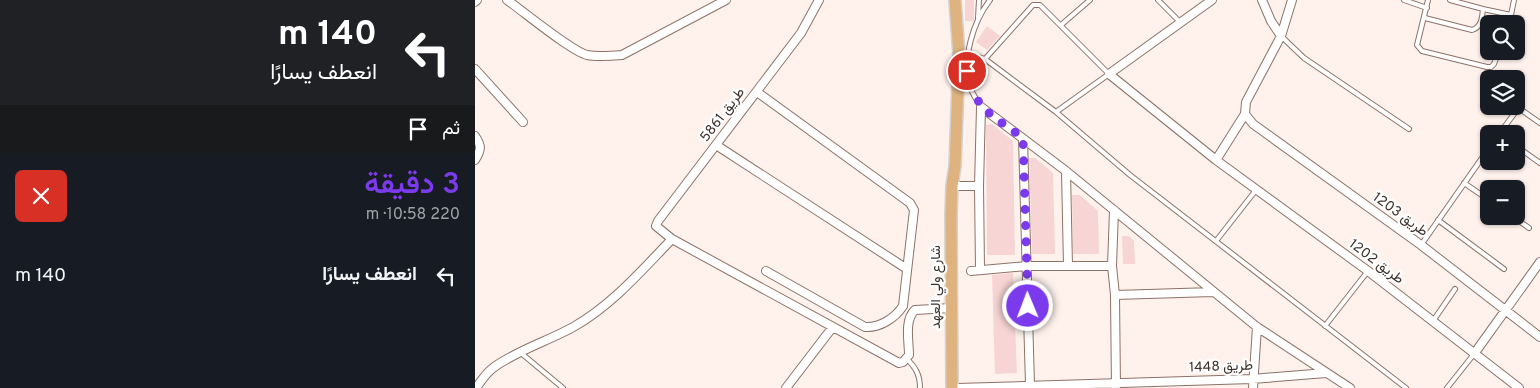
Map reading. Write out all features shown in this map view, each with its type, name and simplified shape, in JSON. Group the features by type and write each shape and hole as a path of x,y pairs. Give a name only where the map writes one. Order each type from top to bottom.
{"main road":[{"name":"شارع ولي العهد","path":"949,0 952,61 949,164 952,186"},
{"name":"شارع ولي العهد","path":"952,388 952,186 964,54 955,0"}],"street":[{"path":"507,0 585,54 604,56 622,55 726,0"},
{"name":"طريق 5861","path":"819,0 801,33 656,226 672,240 895,362 905,361"},
{"path":"1109,74 1212,0"},
{"path":"1262,0 1271,21 1281,36"},
{"path":"1217,160 1245,114 1246,102 1281,36 1292,0"},
{"path":"475,69 523,122"},
{"name":"طريق 1202","path":"1109,74 1217,160 1368,271 1519,388"},
{"path":"757,92 910,203 914,210 903,306 898,314 875,328 865,327 766,271"},
{"path":"981,107 1066,171 1257,327 1350,388"},
{"path":"980,269 979,186 981,107"},
{"name":"طريق 1203","path":"1245,114 1253,124 1421,245 1540,337"},
{"path":"475,136 481,145 481,151 475,160"},
{"path":"1023,138 1030,384"},
{"path":"716,145 907,269"},
{"path":"1066,171 1068,266"},
{"path":"952,186 979,186"},
{"path":"1114,210 1112,266 1115,295 1116,385"},
{"path":"476,388 492,368 575,326 606,304 627,286 672,240"},
{"path":"1474,354 1540,262"},
{"path":"971,271 1027,266 1112,266"},
{"path":"1115,295 1213,292"},
{"path":"905,361 909,355 909,320 912,313 915,310 951,308"},
{"path":"1253,388 1252,379 1257,327"},
{"path":"786,388 833,328"},
{"name":"طريق 1448","path":"957,388 1030,384 1116,385 1252,379 1326,373"}],"lane":[{"path":"978,19 979,0"},
{"path":"981,107 970,86 964,54 978,19 990,0"},
{"path":"1061,25 1090,0"},
{"path":"1158,0 1181,23"},
{"path":"1404,0 1427,8"},
{"path":"1428,0 1417,45 1423,51 1487,67 1495,64 1496,60"},
{"path":"1450,0 1511,15 1514,0"},
{"path":"985,58 1033,5 1040,5 1109,74 1056,112"},
{"path":"1425,18 1472,30 1476,29 1480,24 1483,9"},
{"path":"1281,36 1304,58 1409,128"},
{"path":"964,54 985,58 1056,112 1130,175 1406,388"},
{"path":"1506,125 1517,110 1523,111 1540,123"},
{"path":"1525,152 1540,163"},
{"path":"1421,245 1480,161"},
{"path":"1464,183 1480,194"},
{"path":"1216,241 1256,189"},
{"path":"1438,220 1504,269"},
{"path":"1525,225 1529,228"},
{"path":"1325,326 1368,271"},
{"path":"1433,321 1455,288"},
{"path":"521,353 563,388"},
{"path":"1447,388 1474,354"},
{"path":"905,361 916,369 920,388"}],"building":[{"path":"965,0 974,0 974,21 965,21"},
{"path":"987,26 1000,36 987,50 976,42"},
{"path":"992,124 1013,141 1015,255 987,255 986,125"},
{"path":"1029,158 1035,158 1053,173 1055,254 1032,254"},
{"path":"1072,195 1080,195 1098,211 1099,254 1073,254"},
{"path":"1122,236 1129,236 1134,241 1135,264 1123,264"},
{"path":"1013,273 1017,373 995,374 992,275"}],"route":[{"path":"967,71 970,86 981,107 1023,138 1028,306"}]}
